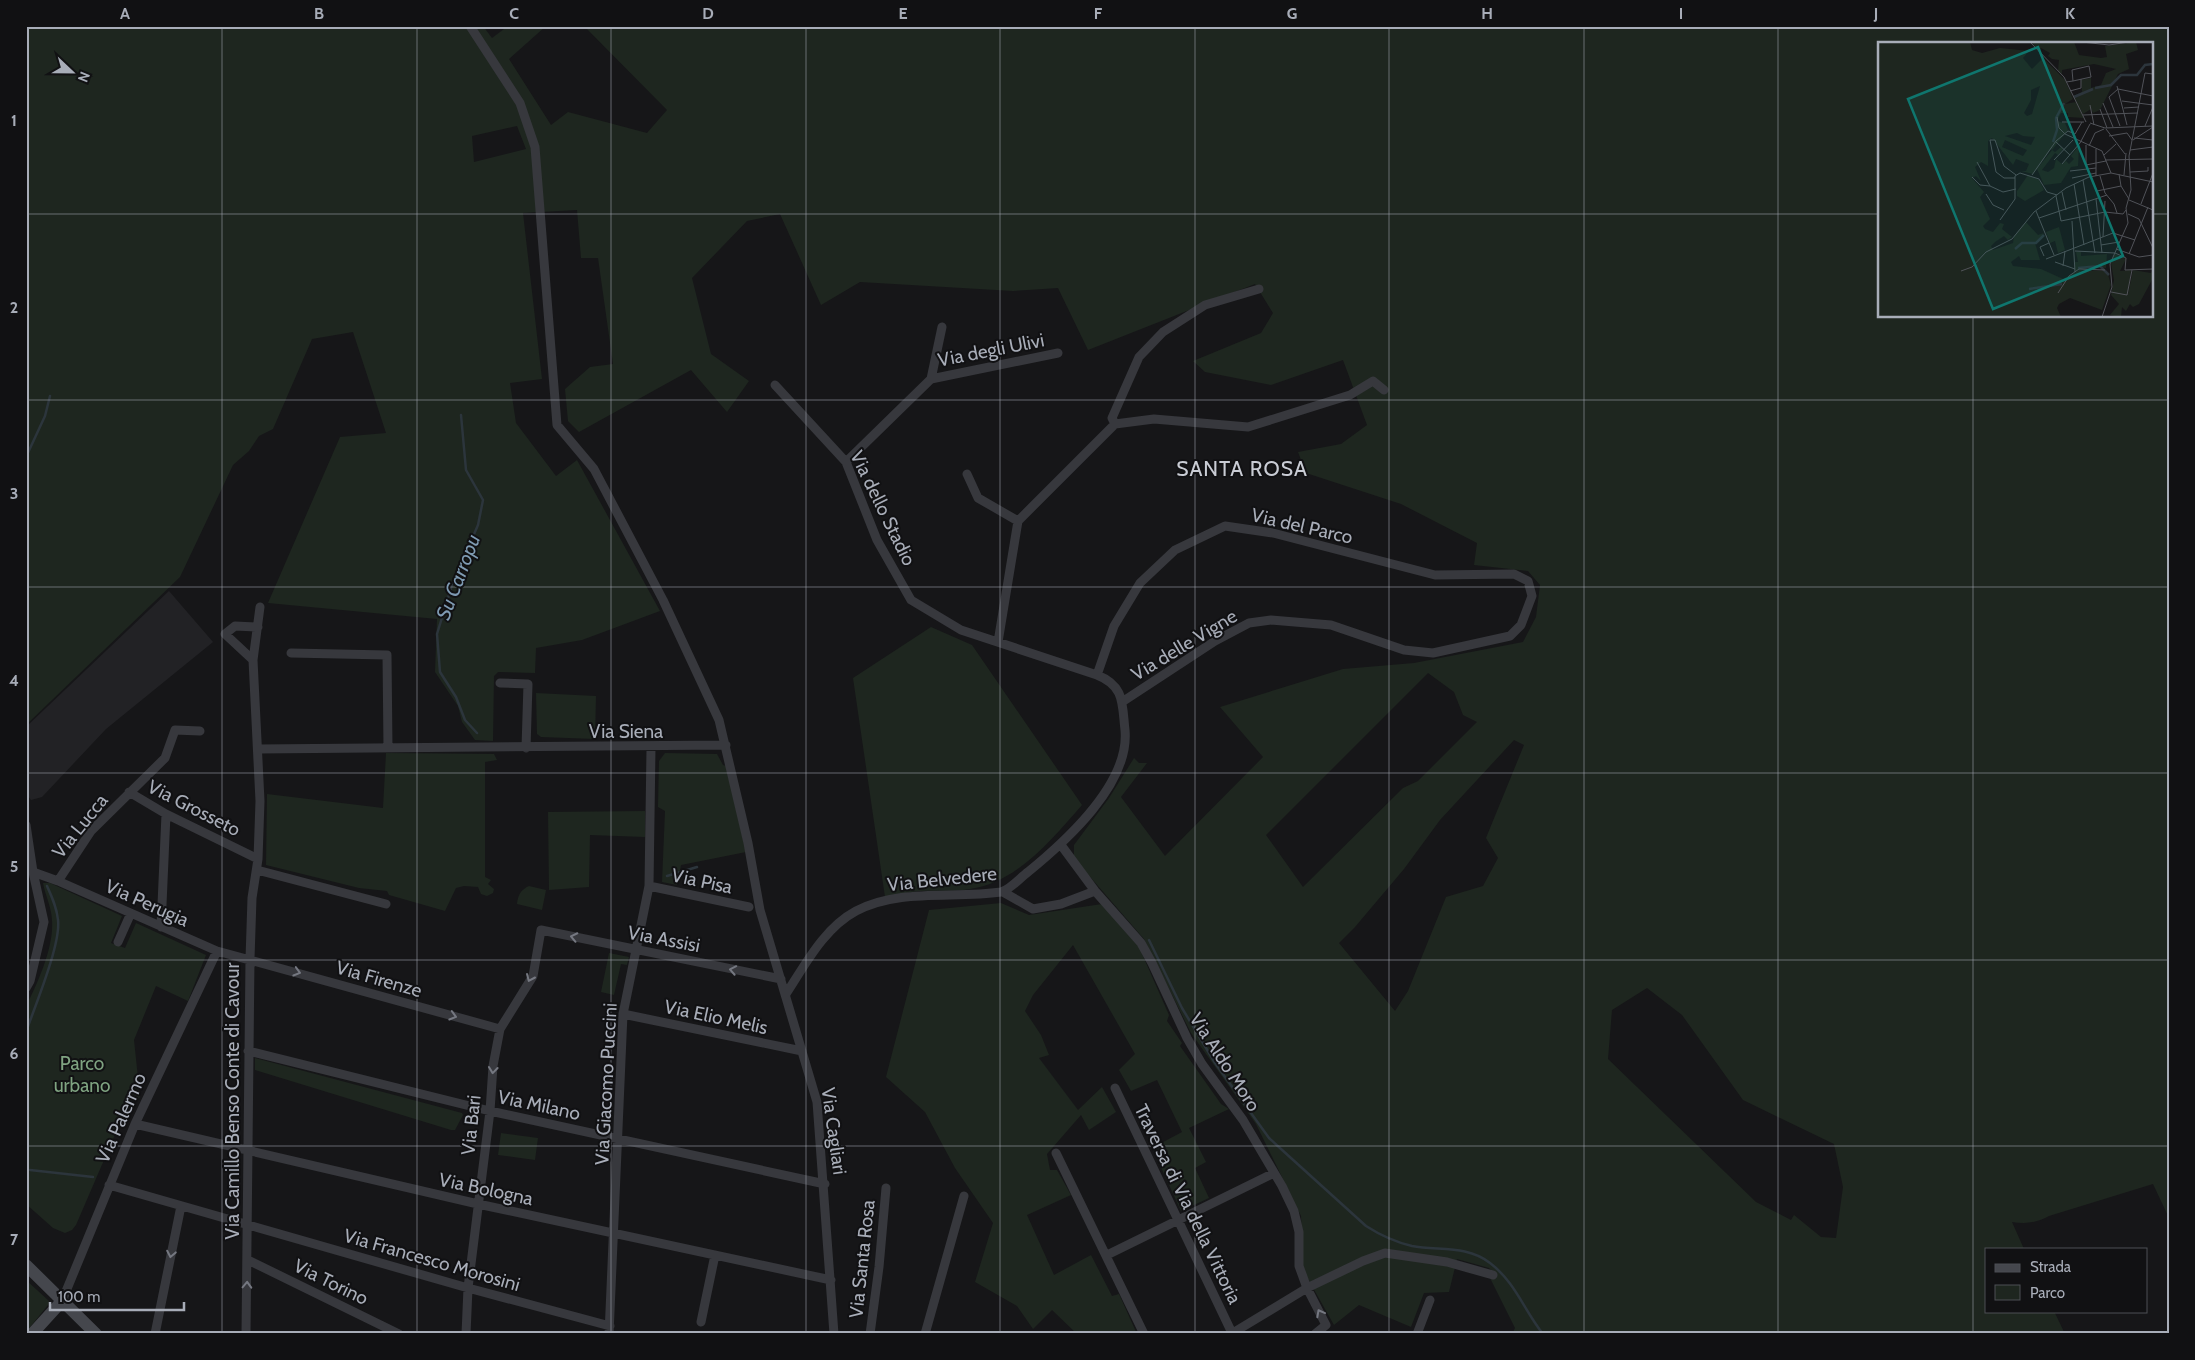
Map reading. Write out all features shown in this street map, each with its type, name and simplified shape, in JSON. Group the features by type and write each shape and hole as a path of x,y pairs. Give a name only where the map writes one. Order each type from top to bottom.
{"street":[{"name":"Via Cagliari","path":"470,26 520,102 536,147 557,426 594,469 663,600 719,720 726,745 748,843 760,910 817,1102 825,1184 834,1334"},
{"path":"1115,424 1112,418 1139,357 1163,332 1205,305 1259,289"},
{"name":"Via degli Ulivi","path":"846,462 931,378 942,327"},
{"name":"Via degli Ulivi","path":"931,378 1058,353"},
{"path":"1122,702 1117,688 1097,675 998,642 1018,521 1115,424 1154,419 1248,427 1350,395 1372,381 1384,390"},
{"name":"Via dello Stadio","path":"775,385 846,462 877,540 912,600 961,630 998,642"},
{"path":"967,474 978,498 1018,521"},
{"name":"Via del Parco","path":"1097,675 1114,626 1140,583 1175,550 1225,526 1274,533 1435,575 1514,574"},
{"name":"Via delle Vigne","path":"1122,702 1215,640 1249,624 1271,620 1331,625 1404,650 1433,653 1510,636 1520,625 1532,596 1528,581 1514,574"},
{"name":"Via Camillo Benso Conte di Cavour","path":"246,1334 250,959 252,898 258,859 260,801 253,660 260,607"},
{"path":"253,660 225,634 235,626 258,627"},
{"path":"291,652 387,655 388,748"},
{"path":"500,683 528,684 526,748"},
{"name":"Via Belvedere","path":"786,994 832,928 855,912 882,901 1004,892 1061,845 1098,802 1121,764 1125,750 1122,702"},
{"name":"Via Grosseto","path":"200,731 175,730 165,758 128,792 166,814 258,859"},
{"name":"Via Siena","path":"258,749 651,748 726,745"},
{"name":"Via Giacomo Puccini","path":"610,1330 623,1014 649,886 651,748"},
{"name":"Via Lucca","path":"58,881 91,831 128,792"},
{"path":"160,927 166,814"},
{"path":"26,825 32,872 44,922 30,981 26,988"},
{"name":"Via Aldo Moro","path":"1061,845 1095,891 1141,943 1186,1038 1206,1070 1243,1120 1294,1211 1299,1232 1299,1266 1307,1288 1326,1325 1315,1334"},
{"path":"257,870 386,904"},
{"name":"Via Perugia","path":"32,872 58,881 217,951 250,959"},
{"name":"Via Pisa","path":"649,886 749,907"},
{"path":"1004,892 1032,909 1062,904 1095,891"},
{"path":"118,942 131,914"},
{"name":"Via Assisi","path":"541,930 781,979"},
{"name":"Via Bari","path":"466,1334 468,1288 490,1111 493,1066 500,1029 533,976 541,930"},
{"name":"Via Palermo","path":"62,1301 135,1124 217,951"},
{"name":"Via Firenze","path":"250,959 500,1029"},
{"name":"Via Elio Melis","path":"623,1014 802,1051"},
{"name":"Via Milano","path":"248,1051 490,1111 825,1184"},
{"name":"Traversa di Via della Vittoria","path":"1115,1088 1232,1333"},
{"name":"Via Bologna","path":"135,1124 478,1204 831,1280"},
{"path":"1056,1152 1144,1334"},
{"path":"1106,1255 1274,1173"},
{"name":"Via Francesco Morosini","path":"109,1185 610,1330"},
{"name":"Via Santa Rosa","path":"870,1334 879,1267 886,1188"},
{"path":"925,1334 964,1196"},
{"path":"155,1334 181,1206"},
{"path":"1232,1333 1307,1288 1363,1261 1385,1253 1448,1262 1493,1275"},
{"path":"700,1322 715,1255"},
{"name":"Via Torino","path":"248,1260 400,1334"},
{"path":"26,1265 89,1331"},
{"path":"1417,1334 1430,1300"},
{"path":"32,1334 62,1301"}],"shaded area":[{"path":"169,591 213,642 106,729 42,797 31,800 26,793 26,727"}],"green space":[{"path":"26,26 483,26 492,38 508,26 546,26 509,59 551,125 568,112 647,133 667,110 584,26 2169,26 2169,1218 2153,1184 2035,1222 2012,1222 2024,1248 1985,1248 1985,1312 2054,1312 2065,1334 1512,1334 1515,1328 1489,1276 1492,1271 1489,1268 1457,1259 1449,1292 1424,1293 1411,1327 1359,1305 1334,1325 1303,1270 1301,1216 1256,1124 1191,1033 1144,939 1079,864 1074,856 1074,845 1109,798 1134,758 1139,763 1147,763 1121,797 1165,856 1263,757 1220,707 1343,669 1414,663 1523,642 1536,617 1540,585 1528,571 1474,565 1477,543 1401,504 1306,473 1298,452 1341,444 1367,425 1343,360 1271,385 1205,372 1193,361 1261,333 1273,313 1255,284 1088,350 1058,288 1013,291 860,282 821,305 780,214 747,221 692,278 711,354 749,381 727,412 691,370 579,432 568,421 565,389 590,367 613,364 598,258 581,258 577,210 523,213 542,379 510,383 516,423 556,476 577,460 660,611 582,640 536,648 535,673 498,672 494,676 493,741 475,740 462,722 458,706 435,672 437,619 268,603 340,437 386,433 353,332 312,339 273,429 259,436 249,451 233,465 180,577 26,725","holes":["517,126 526,149 474,162 472,136","1428,673 1454,692 1463,715 1477,722 1418,781 1403,788 1303,887 1266,835","1514,740 1524,745 1486,838 1498,858 1483,886 1446,897 1408,991 1395,1011 1339,943 1404,869 1440,820","1647,988 1682,1015 1743,1100 1834,1144 1843,1187 1836,1238 1821,1237 1794,1215 1791,1220 1756,1202 1608,1059 1612,1010"]},
{"path":"931,627 972,645 1082,805 1046,845 1004,878 970,889 920,891 885,897 853,678"},
{"path":"536,693 596,696 595,739 541,737 537,734"},
{"path":"386,753 494,754 497,760 485,762 485,877 491,880 488,884 494,889 493,893 487,896 481,894 478,887 464,886 456,888 445,911 389,895 387,891 359,888 266,865 267,794 383,808"},
{"path":"665,753 717,754 723,765 726,766 746,852 681,865 677,885 662,882 665,811 658,807 659,761"},
{"path":"645,811 645,837 590,835 589,887 549,890 548,812"},
{"name":"Parco urbano","path":"43,883 50,883 122,916 111,943 125,948 136,923 206,955 188,1001 156,986 134,1040 140,1097 135,1101 129,1102 76,1225 72,1230 65,1233 53,1228 26,1204 26,1006 48,953 52,931 51,911"},
{"path":"529,886 546,890 542,910 517,904 523,889"},
{"path":"1001,903 1029,915 1102,904 1139,947 1169,1015 1167,1021 1182,1043 1180,1046 1221,1104 1229,1109 1189,1128 1206,1162 1195,1168 1209,1198 1181,1211 1152,1148 1182,1132 1157,1080 1131,1091 1119,1070 1135,1054 1073,945 1033,995 1025,1011 1041,1035 1049,1055 1039,1058 1078,1110 1102,1087 1116,1112 1089,1130 1081,1115 1047,1154 1050,1170 1057,1170 1071,1195 1027,1215 1054,1275 1091,1255 1112,1296 1119,1294 1137,1334 1077,1334 1052,1310 1033,1329 1017,1306 975,1282 993,1223 955,1168 925,1112 886,1077 929,910"},
{"path":"609,953 629,957 627,965 621,964 614,995 601,992"},
{"path":"255,1058 462,1113 463,1115 455,1130 451,1130 255,1070"},
{"path":"501,1133 538,1138 535,1160 498,1155"},
{"path":"26,1280 49,1301 48,1305 26,1332"}],"waterway":[{"path":"26,457 45,416 50,396"},
{"name":"Su Carropu","path":"461,415 466,470 483,500 478,525 452,585 437,634 440,672 456,697 465,720 477,733"},
{"path":"667,876 697,867"},
{"path":"26,1032 52,959 58,931 57,911 47,886"},
{"path":"1149,940 1182,1008 1215,1063 1269,1138 1366,1226 1394,1240 1412,1246 1472,1253 1490,1263 1513,1287 1543,1334"},
{"path":"30,1170 93,1177"}],"district":[{"name":"SANTA ROSA","path":"1242,468"}]}
